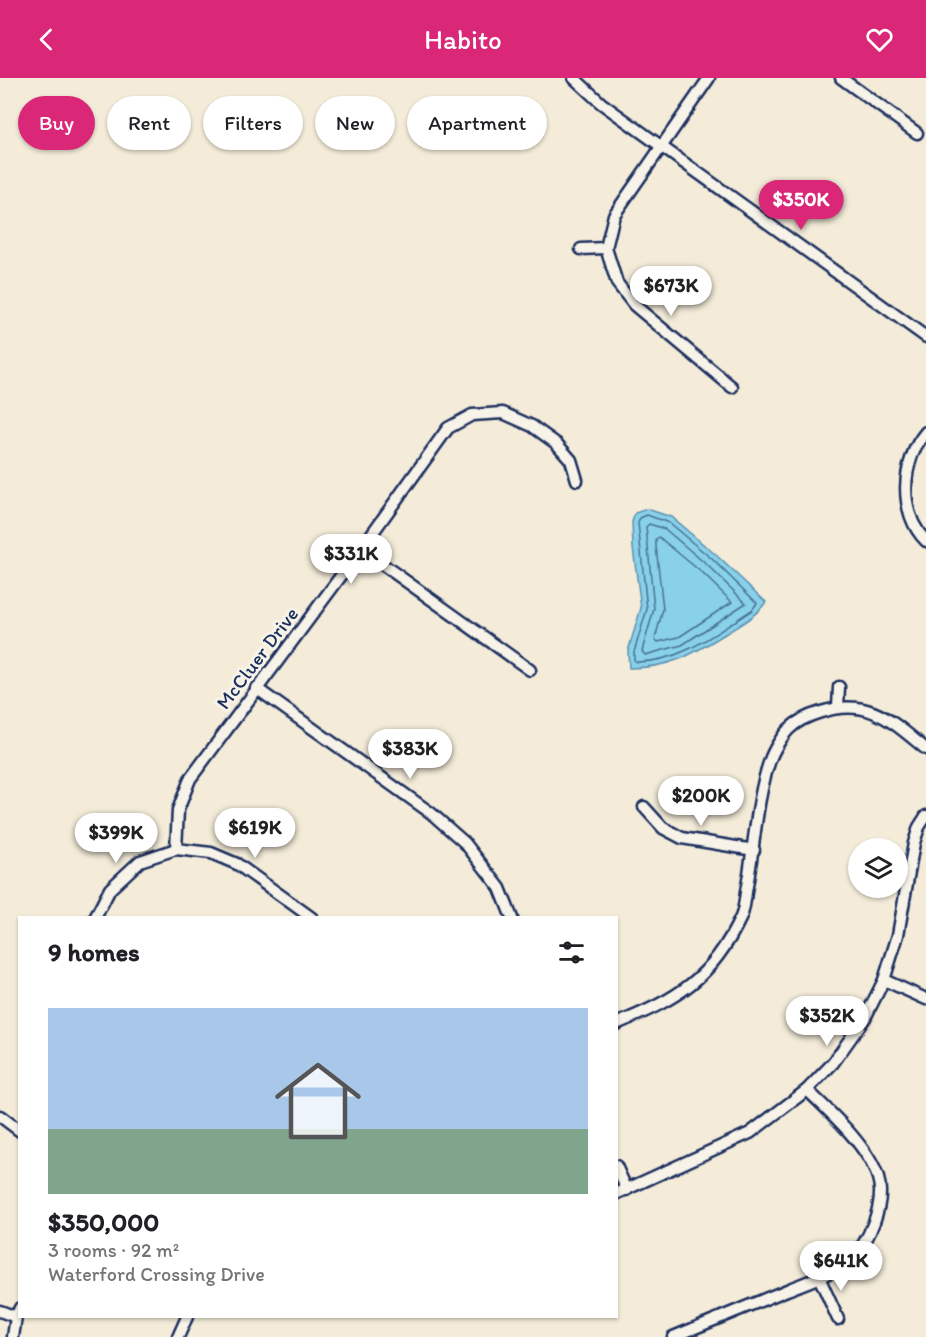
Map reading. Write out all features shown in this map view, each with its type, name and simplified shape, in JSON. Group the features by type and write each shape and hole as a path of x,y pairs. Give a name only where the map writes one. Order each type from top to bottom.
{"street":[{"path":"709,78 614,215 606,248 617,282 634,305 732,387"},
{"path":"841,78 917,133"},
{"path":"577,79 601,103 660,147 926,337"},
{"path":"581,249 606,248"},
{"name":"McCluer Drive","path":"177,849 178,810 190,779 448,428 472,416 503,413 532,426 557,444 571,460 577,480"},
{"path":"926,432 911,461 906,480 906,499 912,519 926,541"},
{"path":"361,549 530,670"},
{"path":"838,706 839,687"},
{"path":"256,688 421,805 465,843 500,888 511,916"},
{"path":"618,1023 673,998 711,967 742,916 770,759 789,728 811,715 838,706 858,707 886,717 926,749"},
{"path":"644,807 663,828 682,838 754,850"},
{"path":"618,1175 622,1192 750,1133 807,1090 833,1063 865,1018 884,980 898,936 914,843 926,816"},
{"path":"96,916 110,889 140,861 177,849 211,854 237,864 309,916"},
{"path":"884,980 926,999"},
{"path":"673,1337 819,1277 848,1261 863,1246 875,1221 879,1195 879,1181 874,1167 852,1136 807,1090"},
{"path":"0,1116 18,1130"},
{"path":"819,1277 838,1319"},
{"path":"0,1311 18,1312 14,1337"},
{"path":"178,1337 188,1318"}],"water":[{"path":"647,509 671,517 766,602 747,620 691,654 657,666 629,668 628,651 641,608 632,522 635,513"}]}
